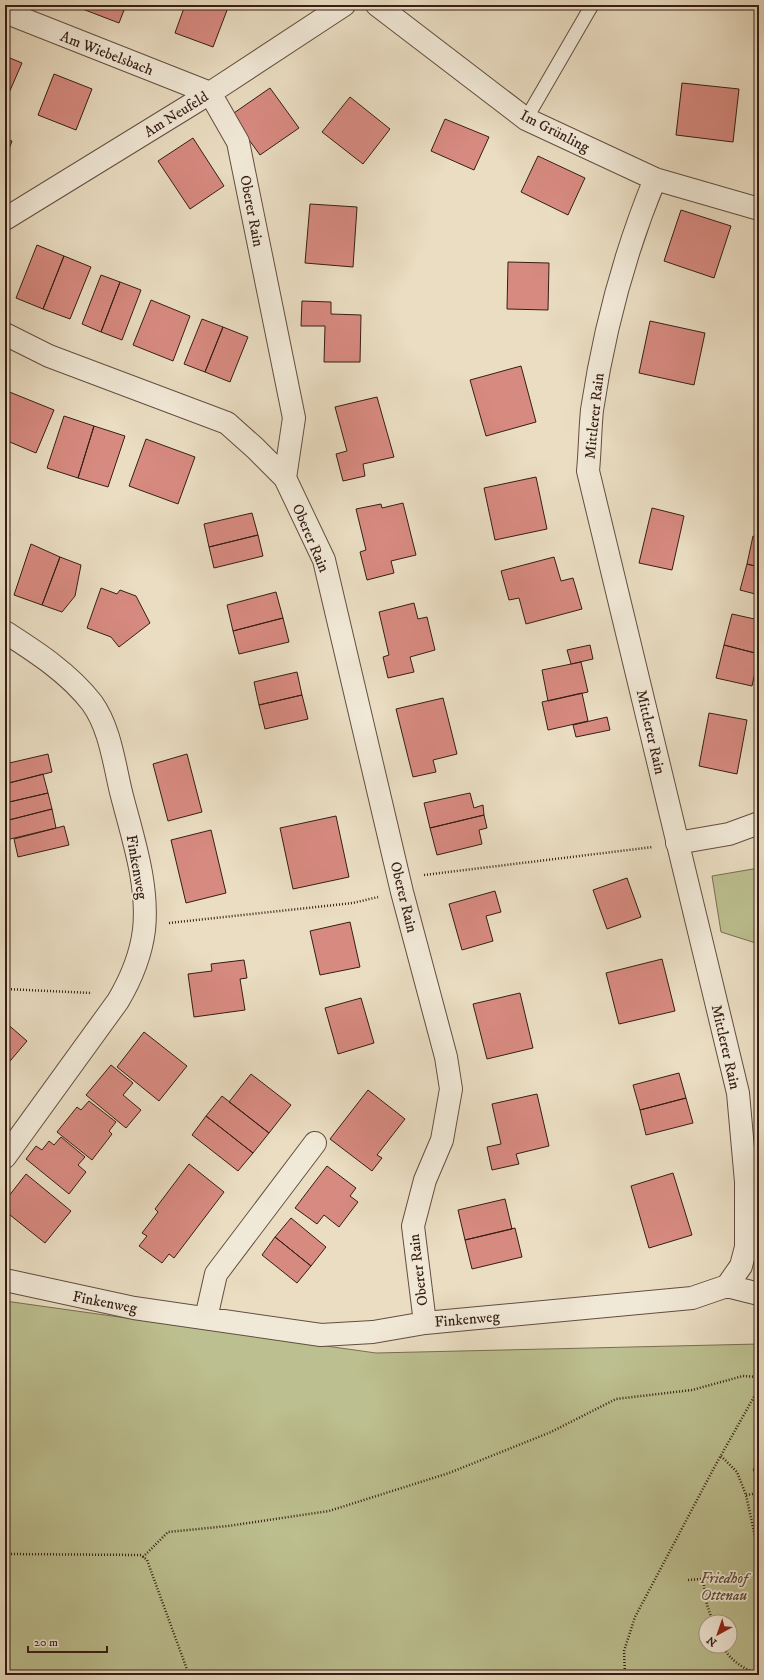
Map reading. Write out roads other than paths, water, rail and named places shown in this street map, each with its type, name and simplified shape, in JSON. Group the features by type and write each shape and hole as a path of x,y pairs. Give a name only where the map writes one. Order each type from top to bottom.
{"street":[{"name":"Am Neufeld","path":"5,219 210,93 344,5"},
{"name":"Im Grünling","path":"377,5 526,119 655,179 759,209"},
{"name":"Am Wiebelsbach","path":"5,12 210,93"},
{"name":"Oberer Rain","path":"210,93 238,142 294,418 285,478"},
{"name":"Mittlerer Rain","path":"655,179 637,222 614,300 592,412 588,471 738,1093 746,1182 746,1247 741,1266 727,1286"},
{"name":"Oberer Rain","path":"5,334 49,356 227,424 285,478 324,560 402,892 446,1057 451,1089 442,1140 425,1180 413,1226 425,1323"},
{"name":"Finkenweg","path":"5,632 43,656 77,687 92,704 106,729 143,888 144,928 141,948 125,988 118,1001 5,1157"},
{"path":"677,843 729,834 759,823"},
{"path":"206,1318 216,1274 315,1143"},
{"name":"Finkenweg","path":"5,1280 134,1308 321,1335 373,1332 425,1323 692,1298 727,1286"},
{"path":"727,1286 759,1294"}],"lane":[{"path":"526,119 592,5"}],"park label":[{"name":"Friedhof Ottenau","path":"724,1586"}]}
